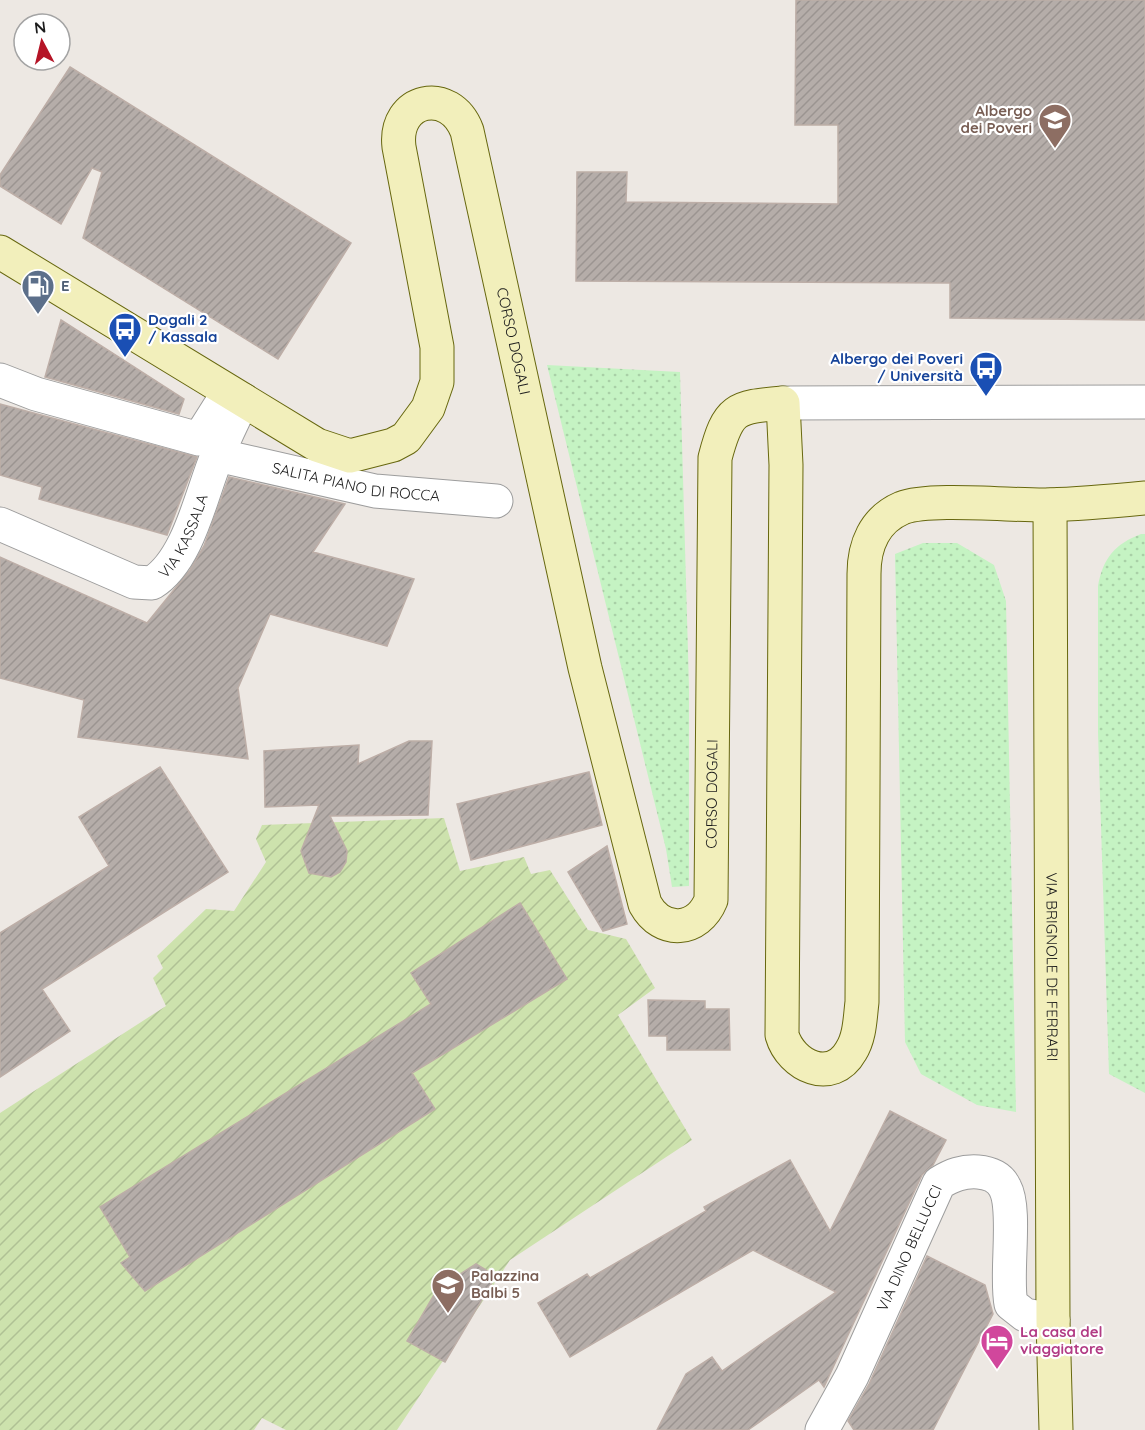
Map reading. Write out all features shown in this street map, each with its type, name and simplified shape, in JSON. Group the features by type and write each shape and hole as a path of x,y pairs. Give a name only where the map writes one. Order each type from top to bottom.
{"street":[{"name":"CORSO DOGALI","path":"0,252 317,445 350,456 378,450 406,438 428,408 437,382 437,347 398,136 405,115 414,108 435,102 456,112 467,131 585,668 645,904 658,921 680,927 700,918 707,910 712,889 715,458 727,422 735,412 747,406 783,403"},
{"path":"0,380 36,393 199,439 236,396"},
{"name":"VIA KASSALA","path":"0,524 134,582 152,583 164,573 185,544 236,396"},
{"path":"1145,402 783,403 786,465 782,1035 785,1048 803,1065 829,1068 850,1054 856,1042 862,1002 864,554 872,534 885,518 903,508 924,504 1050,505 1145,498"},
{"name":"SALITA PIANO DI ROCCA","path":"217,455 375,491 496,501"},
{"name":"VIA BRIGNOLE DE FERRARI","path":"1050,505 1053,1320 1056,1430"},
{"name":"VIA DINO BELLUCCI","path":"822,1430 852,1376 939,1183 951,1176 963,1172 987,1173 997,1177 1004,1185 1009,1211 1011,1304 1025,1315 1053,1320"}],"green space":[{"path":"547,365 680,372 689,687 689,886 672,887 666,849"},
{"path":"1145,534 1145,1093 1109,1074 1098,733 1098,586 1100,576 1107,560 1117,547"},
{"path":"923,543 957,543 994,565 1006,601 1016,1112 977,1105 921,1074 905,1042 895,554"},
{"path":"444,818 460,871 524,857 531,874 550,870 588,930 626,939 655,988 618,1015 692,1140 510,1260 397,1430 286,1430 262,1418 254,1430 0,1430 0,1113 166,1006 153,978 163,968 157,956 206,909 234,911 266,862 256,839 262,825"}],"building":[{"name":"Albergo dei Poveri","path":"796,0 1145,0 1145,320 950,318 950,283 576,281 577,172 627,172 626,202 838,204 838,125 795,125"},
{"path":"72,68 351,243 278,359 83,238 102,172 92,168 61,224 0,186 0,175 67,72 72,72"},
{"path":"61,320 184,399 179,414 45,377"},
{"path":"0,404 197,457 167,535 39,499 42,487 0,475"},
{"path":"229,477 345,504 313,552 414,579 387,646 270,614 238,688 248,759 78,737 84,700 0,678 0,557 147,623 190,570 204,546"},
{"path":"409,741 432,741 428,815 330,816 347,851 346,862 340,872 331,877 309,873 301,851 319,805 265,807 264,751 359,745 358,764"},
{"path":"160,767 228,872 42,989 70,1031 0,1077 0,933 109,866 79,817"},
{"path":"589,772 602,825 471,860 457,804"},
{"path":"607,846 627,924 603,931 568,872"},
{"path":"520,903 567,979 412,1073 435,1109 145,1291 121,1263 130,1257 100,1207 431,1004 411,973"},
{"path":"648,1000 705,1001 705,1009 729,1009 730,1050 667,1050 667,1036 649,1036"},
{"path":"890,1111 946,1140 933,1165 922,1175 824,1387 819,1380 748,1430 657,1430 686,1374 712,1357 722,1371 836,1292 753,1250 570,1357 538,1303 587,1274 590,1278 706,1211 704,1207 790,1160 830,1231"},
{"path":"927,1256 985,1285 993,1314 933,1430 854,1430 848,1421 869,1384"},
{"name":"Palazzina Balbi 5","path":"476,1264 496,1276 445,1362 407,1341 438,1288"}],"place":[{"name":"Albergo dei Poveri","path":"1055,149"},
{"name":"E","path":"38,315"},
{"name":"Dogali 2 / Kassala","path":"125,358"},
{"name":"Albergo dei Poveri / Università","path":"986,397"},
{"name":"Palazzina Balbi 5","path":"448,1314"},
{"name":"La casa del viaggiatore","path":"997,1370"}]}
